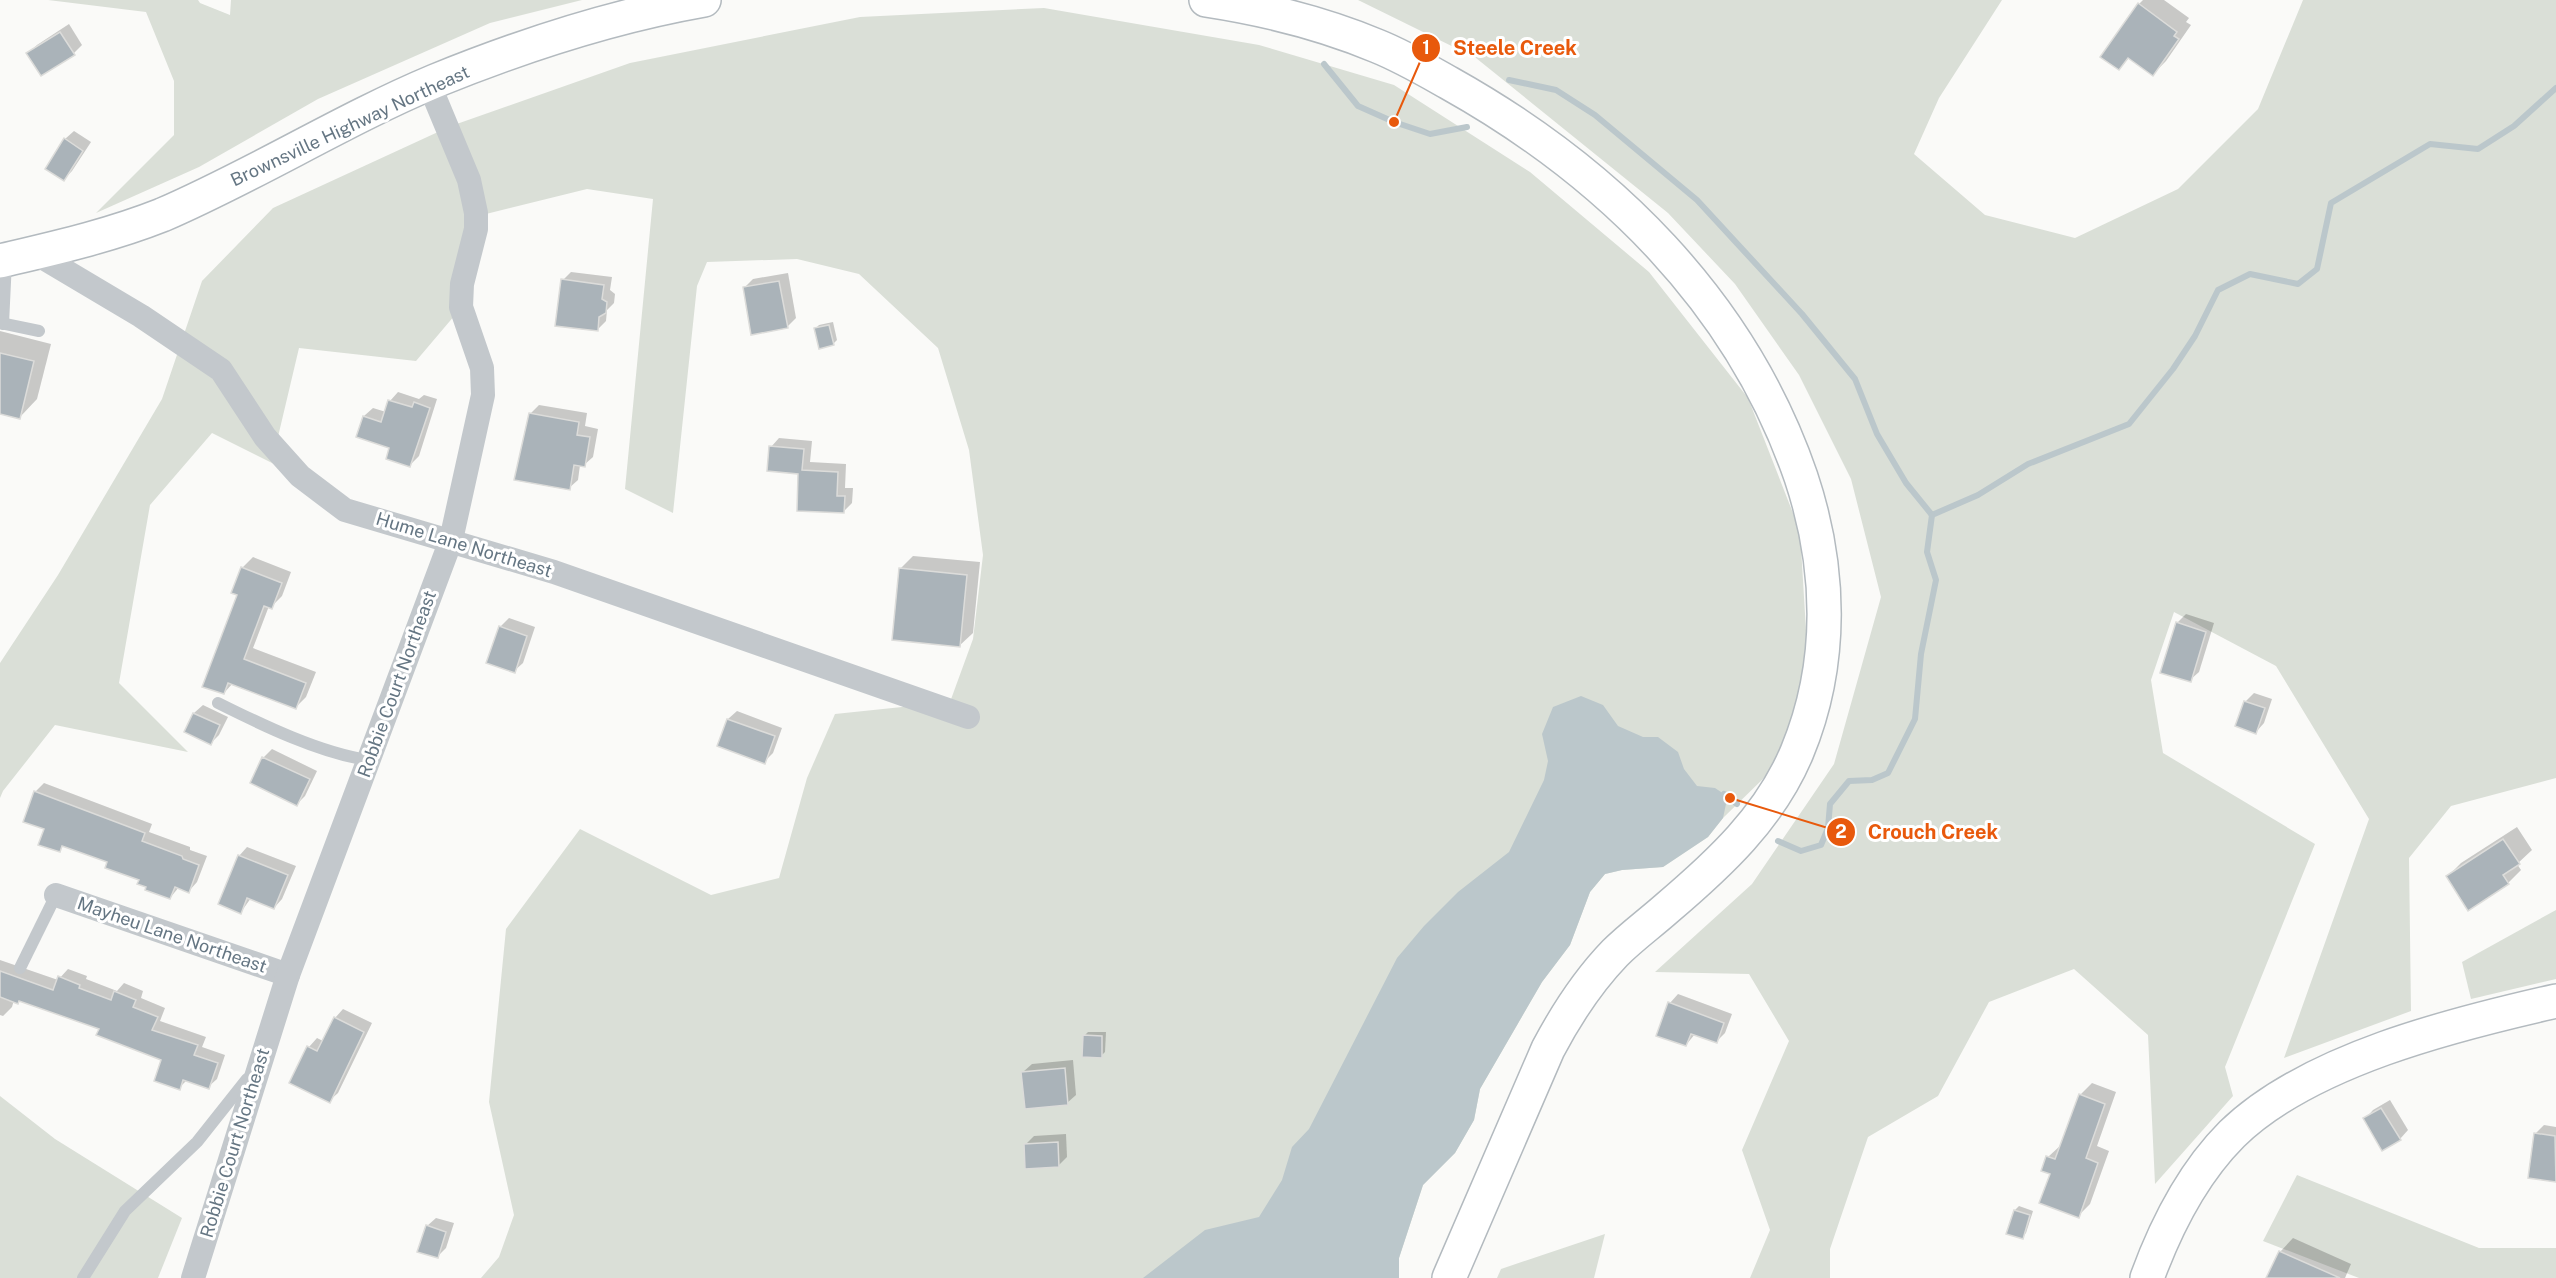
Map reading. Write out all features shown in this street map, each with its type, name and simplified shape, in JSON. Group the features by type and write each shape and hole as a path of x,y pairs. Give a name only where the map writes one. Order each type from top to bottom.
{"main road":[{"name":"Brownsville Highway Northeast","path":"14,258 126,230 162,215 429,84 516,51 619,14 704,0"},
{"path":"1206,0 1286,15 1315,23 1394,53 1514,122 1557,151 1597,184 1668,254 1740,345 1764,387 1790,444 1815,528 1826,604 1825,634 1817,688 1810,716 1796,754 1777,792 1752,827 1701,880 1617,951 1598,972 1563,1021 1548,1049 1449,1278"},
{"path":"2147,1278 2176,1214 2200,1173 2232,1134 2269,1104 2295,1088 2380,1050 2459,1026 2556,1001"}],"street":[{"name":"Robbie Court Northeast","path":"193,1278 288,975 451,540 483,394 482,368 461,308 462,284 476,229 476,213 469,180 429,84"},
{"name":"Hume Lane Northeast","path":"14,258 141,316 220,370 265,437 300,476 345,510 554,572 968,717"},
{"name":"Mayheu Lane Northeast","path":"56,895 288,975"}],"lane":[{"path":"14,258 2,324 39,331"},
{"path":"218,702 267,726 349,757 368,760"},
{"path":"20,968 56,895"},
{"path":"83,1278 125,1211 197,1142 233,1099 262,1058"}],"shaded area":[{"path":"48,0 198,0 200,3 230,15 231,0 582,0 490,23 318,99 199,167 96,213 174,135 174,81 146,12"},
{"path":"1358,0 2002,0 1939,98 1914,154 1985,215 2075,238 2178,189 2258,109 2303,0 2556,0 2556,778 2451,806 2409,858 2411,1011 2284,1058 2369,819 2276,666 2174,612 2151,680 2163,753 2315,844 2225,1067 2233,1096 2155,1184 2148,1035 2074,969 1989,1002 1938,1096 1868,1137 1830,1249 1830,1278 1750,1278 1770,1230 1742,1150 1789,1041 1749,974 1655,972 1752,884 1834,764 1881,597 1851,479 1799,375 1735,284 1668,213 1476,58"},
{"path":"1044,8 1259,45 1394,85 1530,172 1649,272 1748,398 1800,531 1809,680 1787,741 1768,774 1723,818 1708,837 1663,867 1622,870 1605,874 1590,892 1570,945 1542,982 1480,1089 1474,1120 1455,1153 1423,1185 1399,1258 1399,1278 481,1278 499,1257 514,1215 489,1102 506,929 580,829 711,895 779,878 807,778 835,714 950,702 973,639 983,555 969,450 938,348 859,274 797,259 707,262 697,286 673,513 625,489 653,199 587,189 486,214 455,315 416,361 299,348 277,441 306,480 212,433 150,505 119,683 188,752 55,725 3,791 0,798 0,663 58,575 162,399 202,281 273,208 451,126 630,63 860,17"},
{"path":"1581,696 1603,705 1618,726 1643,737 1658,737 1678,752 1684,769 1697,786 1715,788 1724,794 1726,804 1723,818 1708,837 1663,867 1622,870 1605,874 1590,892 1570,945 1542,982 1480,1089 1474,1120 1455,1153 1423,1185 1399,1258 1399,1278 1143,1278 1205,1230 1259,1217 1282,1180 1292,1147 1309,1129 1397,958 1424,926 1458,892 1509,852 1544,780 1548,761 1542,734 1553,707"},
{"path":"2556,910 2556,979 2471,999 2462,962"},
{"path":"0,1096 55,1139 182,1218 158,1278 0,1278"},
{"path":"2297,1175 2479,1248 2556,1248 2556,1278 2359,1278 2263,1241"},
{"path":"1605,1234 1594,1278 1497,1278 1501,1269"}],"building":[{"path":"2138,3 2177,32 2174,36 2179,39 2153,76 2128,58 2119,70 2100,57"},
{"path":"60,32 75,55 41,76 26,53"},
{"path":"64,138 83,151 64,181 45,169"},
{"path":"561,279 604,285 602,299 607,302 606,313 599,317 598,331 555,326"},
{"path":"779,281 788,328 751,335 743,287"},
{"path":"829,325 834,345 819,349 814,328"},
{"path":"0,353 34,361 20,419 0,414"},
{"path":"388,400 412,407 414,402 430,408 410,467 386,459 389,448 356,437 363,416 381,422"},
{"path":"529,413 579,422 577,435 590,437 585,467 574,465 570,490 514,480"},
{"path":"769,446 804,449 802,470 838,472 837,496 845,496 844,513 797,511 798,474 767,471"},
{"path":"241,567 282,583 272,609 264,606 244,659 306,683 296,709 228,683 224,694 202,687 237,595 231,593"},
{"path":"899,568 967,575 960,647 892,640"},
{"path":"2176,622 2206,632 2191,682 2160,673"},
{"path":"499,626 527,636 515,673 486,663"},
{"path":"2244,701 2265,708 2256,734 2235,726"},
{"path":"193,713 220,725 211,745 184,732"},
{"path":"727,719 775,736 765,764 717,746"},
{"path":"262,757 310,779 297,806 250,783"},
{"path":"34,791 145,833 142,841 199,865 189,893 175,887 170,899 145,890 146,887 137,884 139,880 105,868 107,862 62,846 60,852 38,845 44,829 23,822"},
{"path":"2503,839 2520,864 2503,875 2509,884 2468,911 2446,876"},
{"path":"238,855 288,875 274,909 247,898 241,914 218,904"},
{"path":"0,971 53,990 58,976 80,985 79,988 111,1000 114,991 136,1000 133,1007 158,1017 152,1030 198,1045 194,1055 218,1063 209,1089 183,1080 180,1090 154,1081 161,1060 96,1035 99,1029 19,1001 18,1004 0,997"},
{"path":"1668,1002 1724,1023 1717,1043 1691,1034 1686,1046 1656,1036"},
{"path":"334,1017 364,1032 330,1103 289,1083 307,1046 317,1051"},
{"path":"1083,1035 1102,1036 1102,1058 1082,1057"},
{"path":"1065,1068 1068,1105 1025,1109 1021,1072"},
{"path":"2079,1094 2105,1104 2086,1158 2098,1163 2079,1218 2039,1203 2050,1174 2041,1171 2046,1156 2055,1159"},
{"path":"2381,1108 2401,1140 2382,1151 2363,1118"},
{"path":"2534,1133 2555,1136 2556,1182 2528,1178"},
{"path":"1058,1142 1059,1167 1025,1169 1024,1144"},
{"path":"2014,1210 2030,1215 2023,1239 2006,1234"},
{"path":"426,1225 446,1232 438,1258 417,1252"},
{"path":"2279,1251 2340,1278 2266,1278"}],"waterway":[{"path":"1324,64 1358,106 1394,122 1430,134 1467,127"},
{"path":"1509,80 1556,90 1595,115 1697,200 1802,314 1855,379 1877,434 1906,483 1932,515"},
{"path":"1932,515 1978,495 2028,464 2129,424 2173,369 2195,336 2218,290 2250,274 2298,284 2317,269 2331,203 2430,144 2478,149 2514,126 2556,88"},
{"path":"1778,841 1801,851 1821,845 1828,828 1830,804 1849,781 1872,780 1888,773 1915,719 1921,654 1936,580 1927,552 1932,515"},
{"path":"1724,794 1737,804"}],"place":[{"name":"Steele Creek","path":"1394,122"},
{"name":"Crouch Creek","path":"1730,798"}]}
